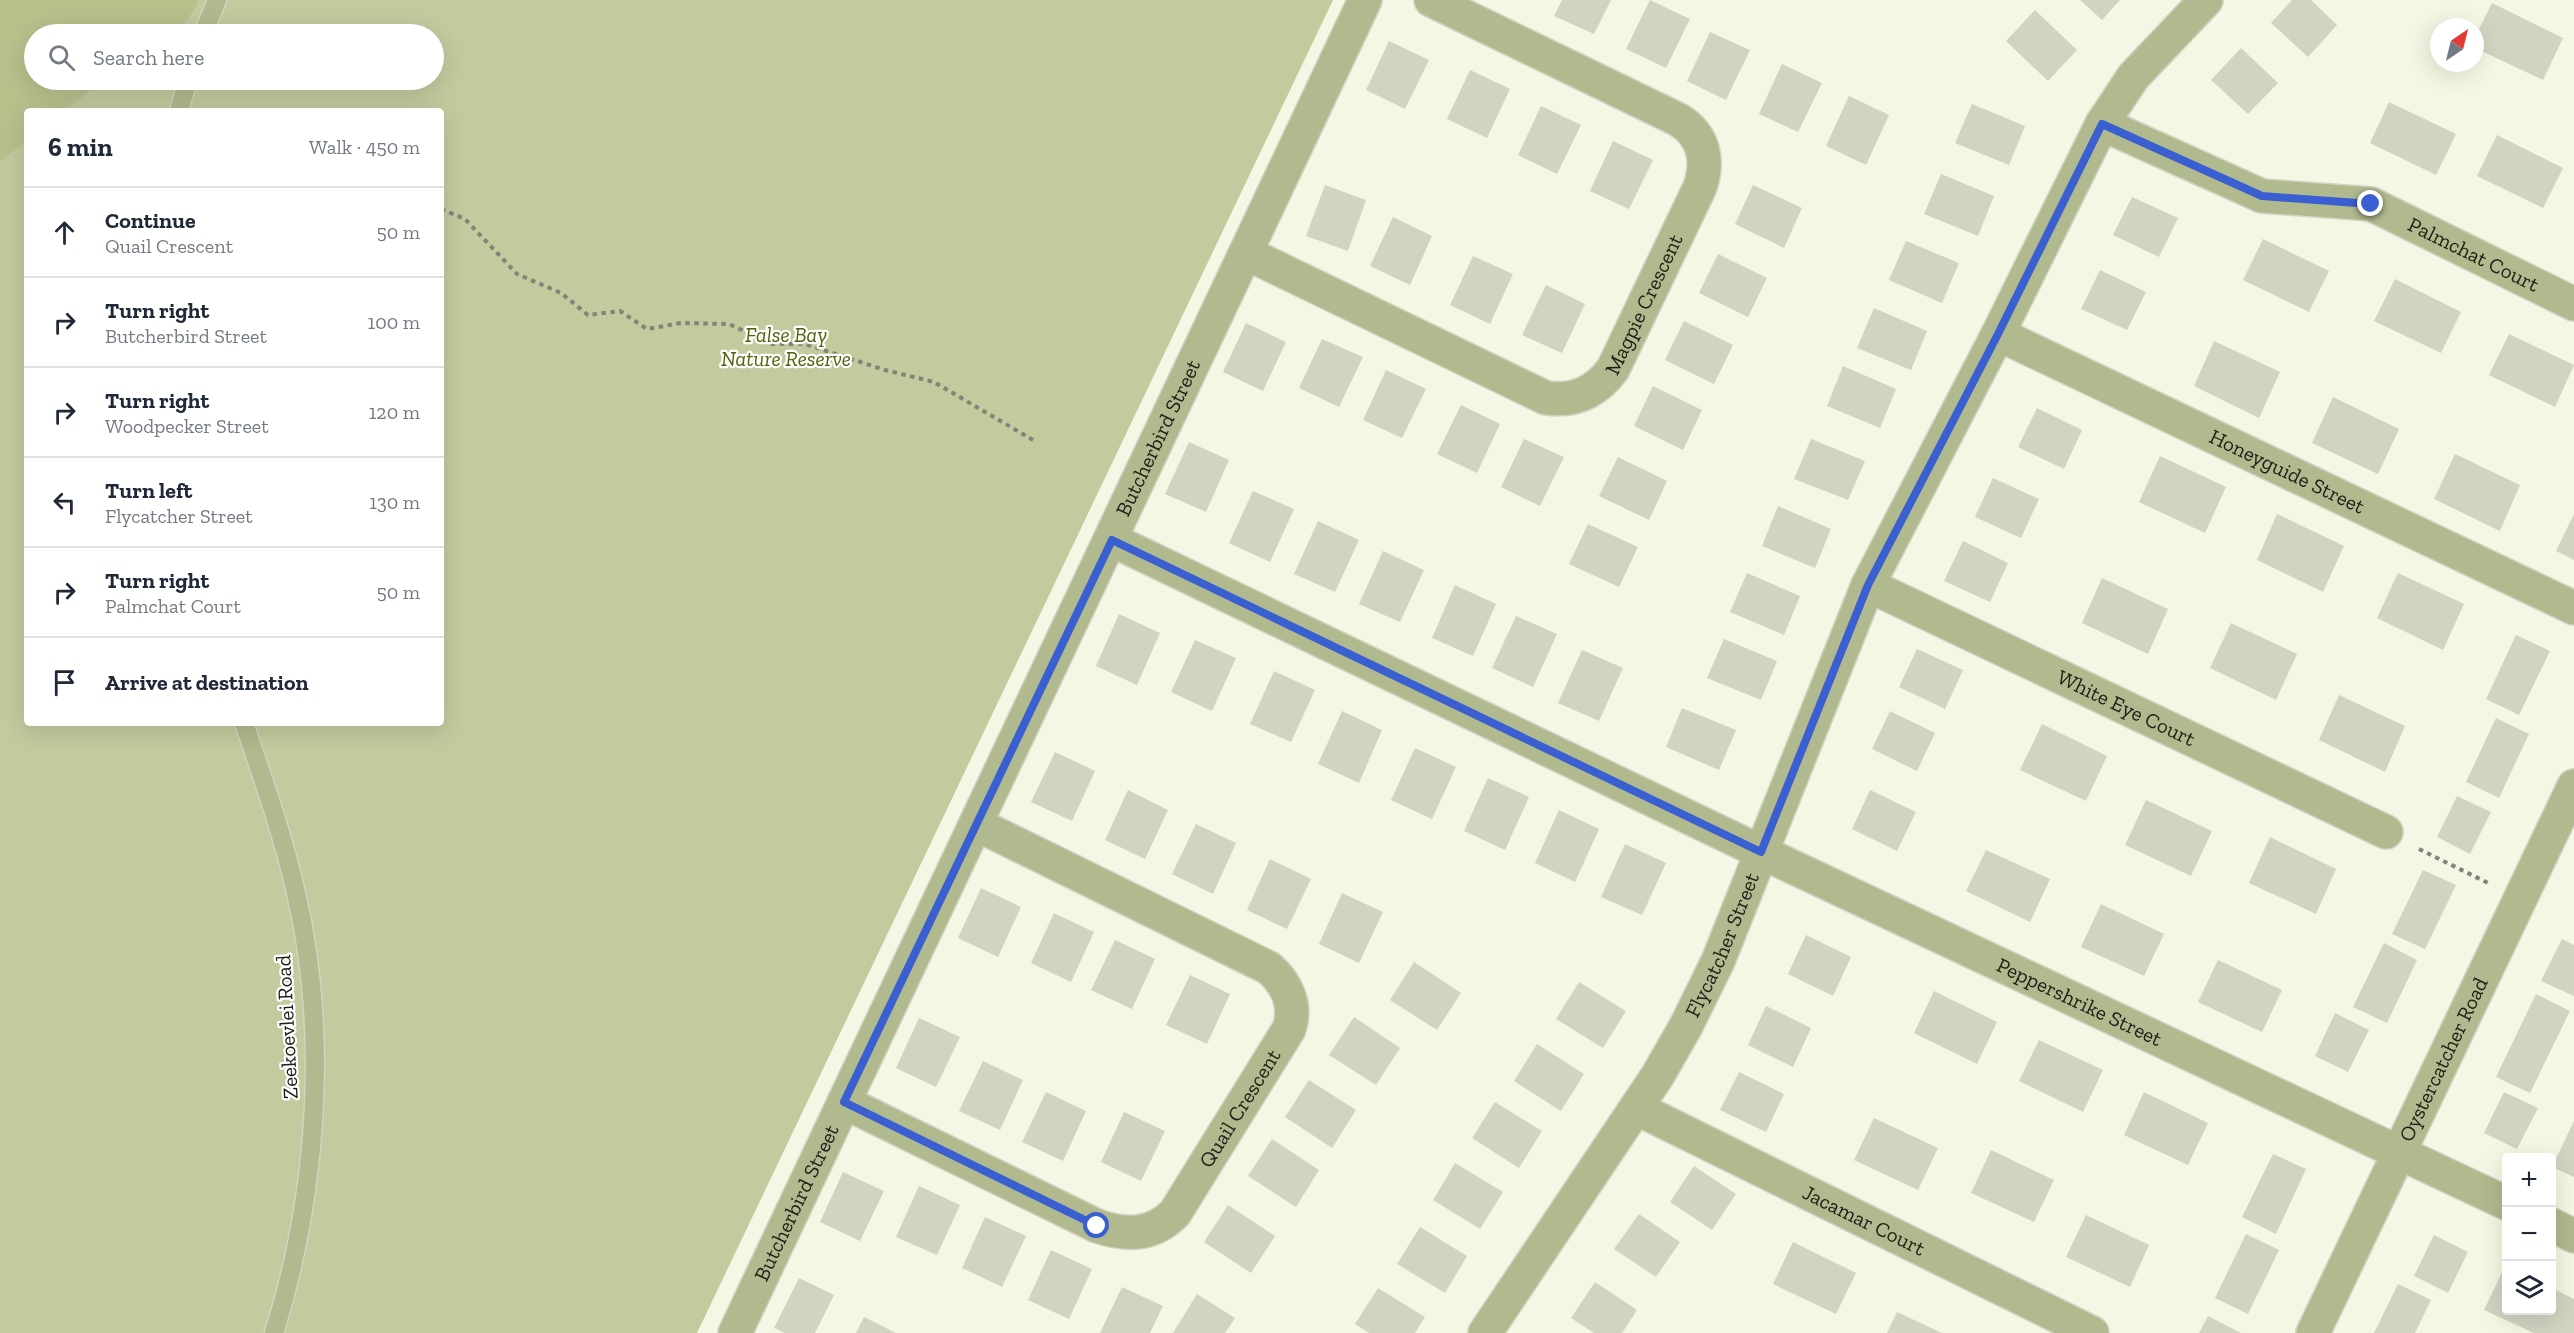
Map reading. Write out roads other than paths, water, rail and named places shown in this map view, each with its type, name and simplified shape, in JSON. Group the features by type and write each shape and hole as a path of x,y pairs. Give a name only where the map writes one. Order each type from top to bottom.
{"street":[{"name":"Butcherbird Street","path":"735,1333 1112,540 1365,0"},
{"name":"Magpie Crescent","path":"1246,253 1546,398 1576,398 1603,382 1613,369 1700,188 1705,161 1698,139 1692,129 1679,120 1431,0"},
{"name":"Flycatcher Street","path":"1492,1330 1636,1108 1686,1026 1718,962 1868,585 1998,334 2102,124 2133,77 2206,0"},
{"name":"Palmchat Court","path":"2102,124 2262,196 2371,204 2574,304"},
{"name":"Honeyguide Street","path":"1998,334 2574,608"},
{"name":"Peppershrike Street","path":"1112,540 1761,852 2399,1150 2502,1201"},
{"name":"White Eye Court","path":"1868,585 2386,832"},
{"name":"Oystercatcher Road","path":"2313,1333 2574,786"},
{"name":"Quail Crescent","path":"844,1102 1097,1226 1119,1233 1134,1233 1163,1225 1176,1213 1289,1029 1292,1018 1288,992 1279,977 1269,968 976,824"},
{"name":"Jacamar Court","path":"1636,1108 2092,1333"},
{"path":"2556,1227 2574,1236"}],"lane":[{"path":"207,24 217,0"},
{"path":"180,108 185,90"},
{"name":"Zeekoevlei Road","path":"245,726 271,802 297,894 308,962 314,1049 313,1155 290,1281 274,1333"}],"park label":[{"name":"False Bay Nature Reserve","path":"786,347"}]}
